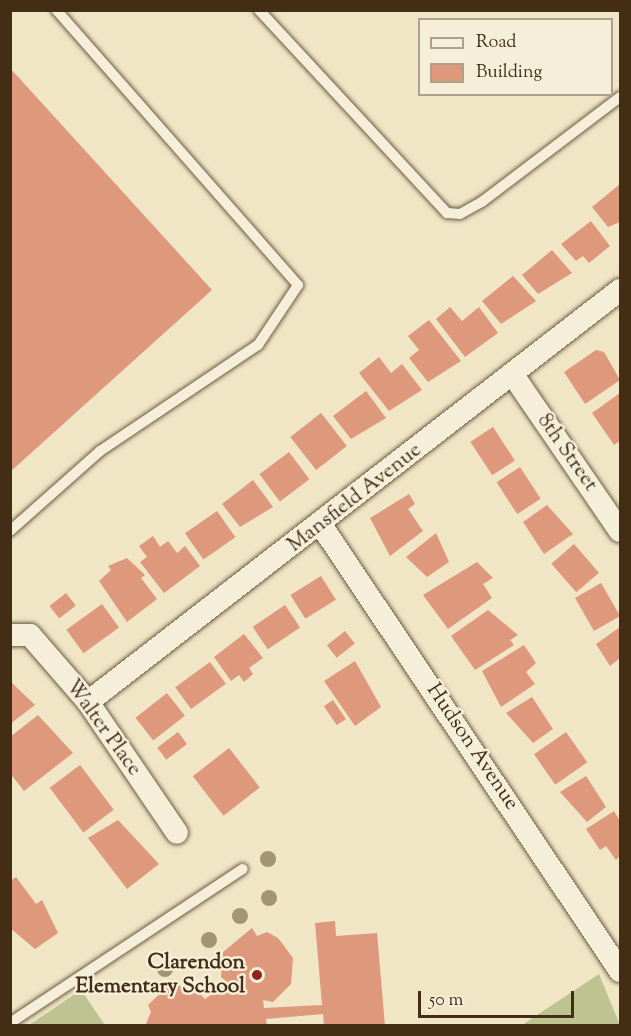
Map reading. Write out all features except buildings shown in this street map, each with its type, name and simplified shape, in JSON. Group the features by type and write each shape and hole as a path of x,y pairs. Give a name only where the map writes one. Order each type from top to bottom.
{"street":[{"name":"Mansfield Avenue","path":"88,702 321,525 621,290"},
{"name":"8th Street","path":"513,375 621,531"},
{"name":"Hudson Avenue","path":"321,525 621,971"},
{"name":"Walter Place","path":"15,633 30,634 88,702 177,833"}],"lane":[{"path":"10,531 100,451 258,345 298,285 56,10"},
{"path":"259,10 447,213 460,214 483,201 621,97"},
{"path":"10,1023 243,869"}],"green space":[{"path":"599,974 620,1025 522,1025"},
{"path":"81,990 105,1025 29,1025"}],"place":[{"name":"Clarendon Elementary School","path":"257,975"}]}
